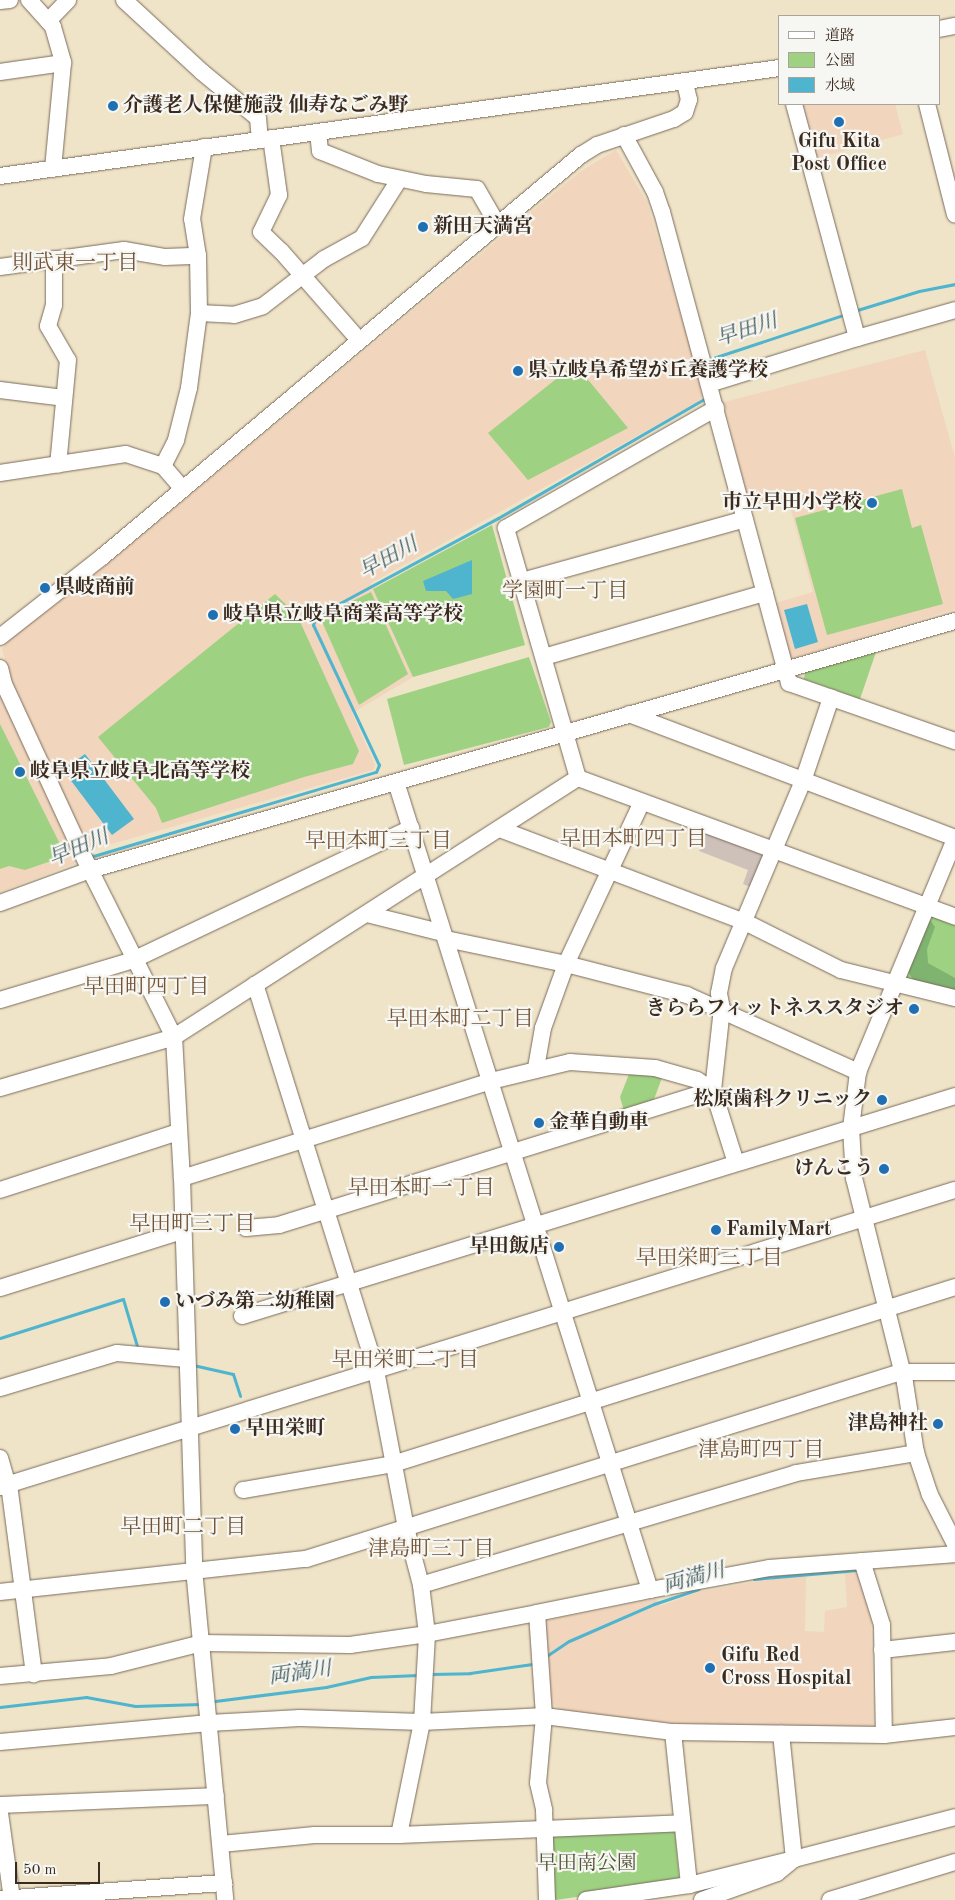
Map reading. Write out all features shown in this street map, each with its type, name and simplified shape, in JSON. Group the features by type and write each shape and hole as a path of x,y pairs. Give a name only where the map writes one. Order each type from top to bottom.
{"street":[{"path":"0,1 10,0"},
{"path":"29,0 53,27 63,63 53,169"},
{"path":"48,21 68,0"},
{"path":"124,0 202,72 258,118 266,138 279,195 261,232 281,251 300,276 359,340"},
{"path":"940,29 955,26"},
{"path":"0,72 63,63"},
{"path":"0,176 778,68"},
{"path":"0,637 182,489 497,223 581,155 624,135 674,119 685,112 689,100 685,82"},
{"path":"794,105 857,338"},
{"path":"927,105 955,215"},
{"path":"318,132 320,151 399,180 477,189 497,223"},
{"path":"624,135 655,192 716,408 789,683 955,741"},
{"path":"162,466 176,440 189,388 199,313 198,256 192,219 204,147"},
{"path":"199,313 234,315 263,306 300,276 362,238 399,180"},
{"path":"0,267 124,250 165,257 198,256"},
{"path":"54,259 54,304 48,326 68,360 58,465"},
{"path":"709,384 955,310"},
{"path":"0,390 64,398"},
{"path":"578,778 506,528 716,408"},
{"path":"0,473 126,454 162,466 182,489"},
{"path":"522,581 745,519"},
{"path":"544,657 765,593"},
{"path":"0,903 87,864 396,782 955,621"},
{"path":"0,668 4,684 87,864 133,960 174,1037 182,1178 182,1231 194,1569 210,1723 225,1900"},
{"path":"736,1163 713,1090 722,1009 719,993 724,968 803,781 831,698"},
{"path":"629,714 955,838 893,982 858,1072 851,1128 854,1178 901,1372 916,1453 930,1495 955,1544"},
{"path":"578,778 955,917"},
{"path":"0,1088 174,1037 578,778"},
{"path":"396,782 650,1590"},
{"path":"536,1068 543,1028 566,964 642,802"},
{"path":"0,1000 133,960 411,828"},
{"path":"500,829 745,922 841,970 955,998"},
{"path":"367,914 444,936 566,964 687,995 722,1009 858,1072"},
{"path":"255,985 324,1211 376,1370 406,1528 421,1585 427,1634 422,1722 399,1835"},
{"path":"182,1178 491,1081 536,1068 570,1062 630,1064 674,1072 713,1090"},
{"path":"246,1228 278,1225 713,1090"},
{"path":"242,1316 349,1285 955,1096"},
{"path":"0,1190 178,1132"},
{"path":"4,1485 190,1429 955,1190"},
{"path":"0,1288 182,1231"},
{"path":"243,1490 393,1464 955,1287"},
{"path":"0,1388 117,1353 186,1359"},
{"path":"0,1592 194,1569 306,1559 901,1372 955,1372"},
{"path":"421,1585 796,1473 916,1453"},
{"path":"0,1458 23,1589 34,1674"},
{"path":"0,1676 111,1666 202,1643 350,1645 427,1634 770,1568 955,1554"},
{"path":"862,1561 882,1625 884,1735"},
{"path":"537,1612 544,1716 538,1759 545,1830 547,1900"},
{"path":"882,1650 955,1642"},
{"path":"0,1742 210,1723 300,1718 422,1722 544,1716 673,1732 781,1734 884,1735 955,1727"},
{"path":"673,1732 689,1885"},
{"path":"781,1734 794,1860"},
{"path":"0,1805 216,1796"},
{"path":"0,1813 8,1899 224,1883"},
{"path":"586,1900 689,1885 794,1860 955,1817"},
{"path":"221,1844 315,1835 399,1835 682,1823"},
{"path":"702,1900 777,1873 794,1860"},
{"path":"830,1900 955,1862"}],"shaded area":[{"path":"800,105 895,105 903,134 814,159"},
{"path":"616,150 647,202 690,347 702,396 700,401 371,583 413,677 352,713 375,765 373,770 90,850 11,680 2,649 7,642 88,580 581,171"},
{"name":"市立早田小学校","path":"925,350 955,458 955,609 793,658 789,655 776,603 813,592 788,499 750,508 724,402"},
{"name":"岐阜県立岐阜北高等学校","path":"0,687 78,857 76,863 0,892"},
{"path":"706,832 770,858 758,890 743,884 748,870 699,851"},
{"name":"Gifu Red Cross Hospital","path":"845,1573 859,1573 874,1621 871,1624 873,1729 710,1728 562,1710 551,1703 544,1621 656,1599 660,1606 699,1592 784,1577 806,1577 805,1631 824,1632 825,1611 847,1607"}],"green space":[{"path":"575,364 628,428 528,480 488,433"},
{"path":"902,489 912,528 921,525 943,604 827,635 795,518"},
{"path":"492,525 525,645 413,677 373,589"},
{"path":"371,592 408,674 359,705 320,617"},
{"path":"275,594 297,615 359,751 353,764 304,777 162,823 156,808 98,737"},
{"path":"876,652 860,699 804,679 805,672"},
{"path":"529,657 551,722 549,727 404,765 387,699"},
{"path":"0,724 60,844 57,859 25,870 9,866 0,869"},
{"path":"928,914 955,924 955,996 902,976"},
{"path":"928,917 935,927 927,949 928,963 955,978 955,996 913,979 907,971"},
{"path":"631,1069 663,1075 653,1102 624,1111 620,1097"},
{"name":"早田南公園","path":"671,1828 675,1832 679,1877 675,1882 556,1900 553,1897 551,1836"}],"water":[{"path":"472,560 472,594 453,599 446,591 426,591 423,581"},
{"path":"807,604 818,642 795,649 784,610"},
{"path":"85,754 134,819 112,835 63,770"}],"waterway":[{"name":"早田川","path":"854,311 919,291 955,284"},
{"name":"早田川","path":"707,360 846,314"},
{"name":"早田川","path":"90,857 376,772 379,765 313,625 316,616 498,518 706,398"},
{"path":"0,1338 123,1299 137,1346"},
{"path":"193,1365 233,1374 240,1396"},
{"name":"両満川","path":"754,1579 858,1570"},
{"name":"両満川","path":"548,1655 569,1641 654,1604 699,1589"},
{"name":"両満川","path":"431,1674 470,1673 532,1664"},
{"name":"両満川","path":"215,1701 326,1687 371,1677 418,1675"},
{"name":"両満川","path":"0,1707 86,1697 135,1706 201,1704"}],"place":[{"name":"介護老人保健施設 仙寿なごみ野","path":"113,106"},
{"name":"Gifu Kita Post Office","path":"839,122"},
{"name":"新田天満宮","path":"423,227"},
{"name":"県立岐阜希望が丘養護学校","path":"518,371"},
{"name":"市立早田小学校","path":"872,503"},
{"name":"県岐商前","path":"45,588"},
{"name":"岐阜県立岐阜商業高等学校","path":"213,615"},
{"name":"岐阜県立岐阜北高等学校","path":"20,772"},
{"name":"きららフィットネススタジオ","path":"914,1009"},
{"name":"松原歯科クリニック","path":"882,1100"},
{"name":"金華自動車","path":"539,1123"},
{"name":"けんこう","path":"884,1169"},
{"name":"FamilyMart","path":"716,1230"},
{"name":"早田飯店","path":"559,1247"},
{"name":"いづみ第二幼稚園","path":"165,1302"},
{"name":"津島神社","path":"938,1424"},
{"name":"早田栄町","path":"235,1429"},
{"name":"Gifu Red Cross Hospital","path":"710,1668"}],"district":[{"name":"則武東一丁目","path":"75,264"},
{"name":"学園町一丁目","path":"565,592"},
{"name":"早田本町四丁目","path":"633,840"},
{"name":"早田本町三丁目","path":"378,842"},
{"name":"早田町四丁目","path":"146,988"},
{"name":"早田本町二丁目","path":"460,1020"},
{"name":"早田本町一丁目","path":"421,1189"},
{"name":"早田町三丁目","path":"192,1225"},
{"name":"早田栄町三丁目","path":"709,1259"},
{"name":"早田栄町二丁目","path":"405,1361"},
{"name":"津島町四丁目","path":"761,1451"},
{"name":"早田町二丁目","path":"183,1528"},
{"name":"津島町三丁目","path":"431,1550"}]}
